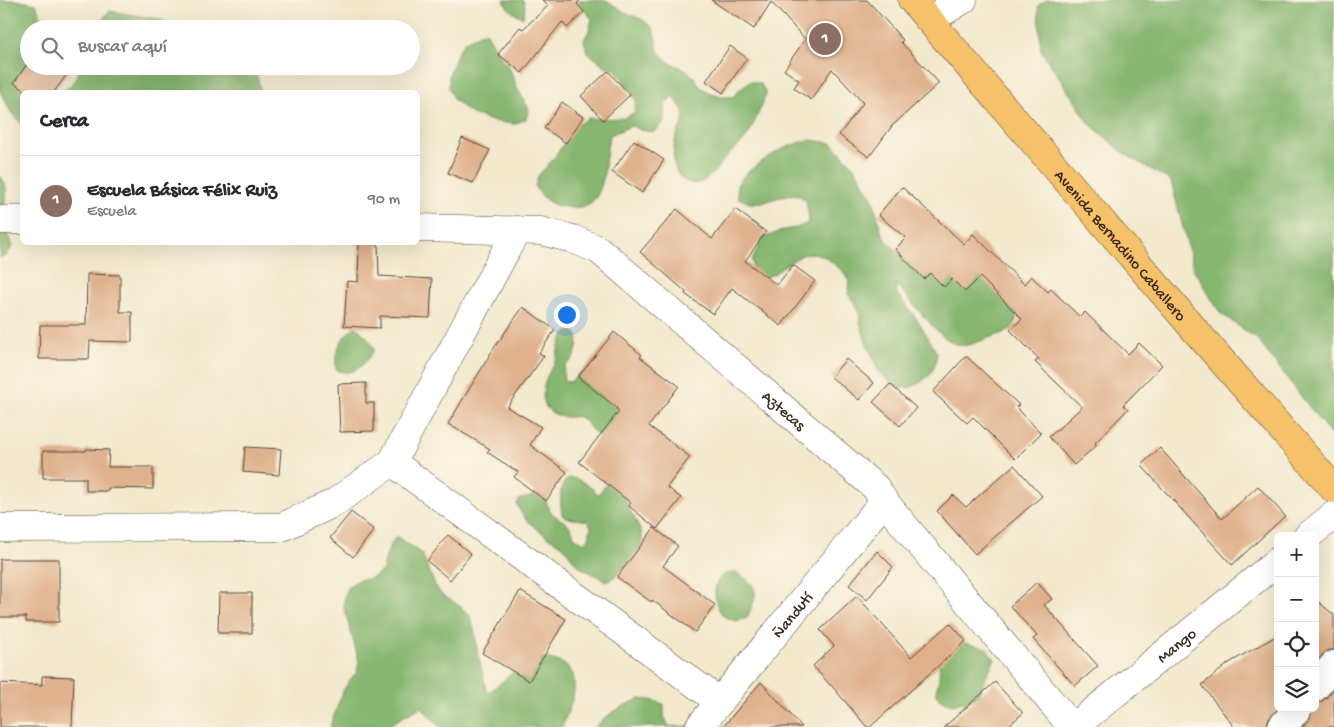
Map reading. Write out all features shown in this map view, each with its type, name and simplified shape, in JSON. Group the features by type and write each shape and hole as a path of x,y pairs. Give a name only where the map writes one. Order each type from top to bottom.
{"main road":[{"name":"Avenida Bernadino Caballero","path":"920,10 1334,489"}],"street":[{"path":"920,10 963,0"},
{"path":"0,220 20,220"},
{"name":"Aztecas","path":"420,228 541,231 573,239 599,250 876,488 884,501 1073,727"},
{"path":"0,528 282,526 334,503 392,462 517,230"},
{"path":"392,462 720,702"},
{"name":"Ñandutí","path":"699,727 884,501"},
{"path":"1313,532 1334,514"},
{"name":"Mango","path":"1073,727 1274,563"},
{"path":"1319,682 1334,665"},
{"path":"1282,727 1295,712"}],"green space":[{"path":"0,0 15,0 36,4 43,20 20,20 20,75 28,75 27,90 20,90 20,122 11,112 0,92"},
{"path":"504,0 523,0 525,6 523,18 509,8"},
{"path":"576,0 606,0 622,11 643,20 653,28 658,51 665,60 686,70 694,77 700,87 710,93 721,97 733,97 750,81 761,84 766,94 747,136 706,180 694,184 687,182 678,174 675,168 676,137 684,116 673,96 665,104 665,117 662,124 653,132 631,126 610,135 602,184 598,194 591,202 581,207 556,205 545,199 535,187 538,176 555,157 578,125 588,118 624,118 634,113 636,100 616,70 605,66 587,52 584,40 592,19"},
{"path":"1046,0 1334,0 1334,439 1257,339 1220,313 1194,270 1171,181 1125,154 1090,124 1041,50 1038,6"},
{"path":"109,11 162,20 102,20"},
{"path":"486,31 501,58 509,66 517,88 529,109 526,119 514,124 492,121 470,113 453,99 449,88 449,75 458,52 465,41"},
{"path":"77,75 257,75 260,90 65,90"},
{"path":"810,140 832,143 854,167 873,199 881,231 895,249 907,256 965,267 996,283 1017,315 1011,328 1002,334 966,345 951,342 934,328 895,284 897,294 919,322 937,353 935,365 930,375 911,387 899,388 879,372 864,336 859,310 848,294 849,282 843,271 825,257 815,253 804,254 774,274 763,278 754,272 752,260 763,238 808,223 806,200 796,194 761,203 750,203 738,198 737,186 751,169 767,158 787,147"},
{"path":"0,176 7,192 2,213 3,221 13,246 6,256 0,258"},
{"path":"356,327 369,340 374,350 358,368 353,371 342,372 336,369 337,351 346,335"},
{"path":"572,331 577,334 578,345 574,356 565,366 564,381 570,382 588,368 618,407 619,425 605,437 594,432 581,418 557,415 549,411 544,403 543,390 546,380 562,339"},
{"path":"569,478 581,481 598,494 606,485 612,483 622,488 628,507 642,534 638,551 610,581 605,581 579,566 564,547 531,524 519,510 517,504 520,499 536,496 543,497 551,512 568,525 575,538 585,543 589,538 591,526 587,521 567,518 562,515 561,490 565,481"},
{"path":"396,536 422,554 435,585 441,594 461,607 470,616 487,693 515,671 539,659 553,660 568,667 573,674 575,682 572,701 562,727 440,727 421,707 385,727 330,727 342,693 357,672 359,661 344,608 344,597 349,586 358,580 372,578 383,570 391,544"},
{"path":"736,573 754,587 755,597 747,618 736,621 726,618 721,613 716,602 715,589 725,574"},
{"path":"961,643 987,648 995,659 979,694 969,701 952,704 941,700 936,691 939,679 940,654"},
{"path":"639,699 664,704 664,716 669,727 595,727 627,704"}],"building":[{"path":"542,0 580,0 577,4 584,12 567,28 562,22 522,73 498,54 520,27 523,29 548,6"},
{"path":"711,0 867,0 903,40 901,42 939,83 892,126 869,157 839,135 863,103 832,69 811,100 794,88 799,80 784,70 805,39 771,2 754,29"},
{"path":"730,46 747,58 723,93 706,81"},
{"path":"608,71 630,95 603,120 581,96"},
{"path":"20,74 66,75 55,90 24,90 14,83"},
{"path":"562,102 583,117 566,143 544,128"},
{"path":"462,138 490,150 473,183 448,173"},
{"path":"634,140 664,160 642,193 612,172"},
{"path":"902,187 964,244 973,234 1024,284 1031,276 1048,292 1051,289 1080,317 1085,312 1128,354 1139,343 1162,365 1123,405 1128,409 1095,443 1097,445 1074,465 1049,437 1082,407 1035,362 1039,359 1010,330 1022,319 980,277 965,292 952,279 944,287 930,273 924,279 895,249 906,238 878,215"},
{"path":"677,209 712,239 735,209 766,232 745,261 777,285 793,265 815,281 781,326 732,288 713,314 685,294 686,292 640,252"},
{"path":"359,245 378,245 379,276 432,279 430,318 380,316 380,328 344,326 347,281 358,282"},
{"path":"87,274 120,275 120,312 132,312 132,342 90,341 89,359 39,359 40,325 86,325"},
{"path":"523,307 555,330 539,353 544,356 507,407 541,427 530,445 567,472 546,501 514,477 518,472 487,452 490,449 448,424 494,348"},
{"path":"614,332 642,355 640,357 679,386 649,426 690,457 667,487 681,498 657,529 629,506 631,503 579,462 619,411 578,377"},
{"path":"966,356 1019,405 1016,407 1041,433 1015,459 973,417 967,423 933,392"},
{"path":"846,359 874,383 859,400 831,377"},
{"path":"366,383 366,403 374,403 374,431 340,432 338,384"},
{"path":"890,384 916,408 900,426 873,402"},
{"path":"245,447 281,449 279,475 243,472"},
{"path":"1160,448 1222,519 1258,486 1285,516 1232,565 1141,465"},
{"path":"86,449 109,450 108,467 153,467 153,489 108,488 108,491 86,491 86,478 43,478 43,451 86,451"},
{"path":"1014,465 1042,496 975,554 937,511 953,495 966,507"},
{"path":"351,512 374,530 353,557 330,538"},
{"path":"654,528 678,546 663,566 715,605 695,632 617,577"},
{"path":"448,535 471,554 450,580 427,561"},
{"path":"877,551 893,567 867,600 849,585"},
{"path":"0,559 59,559 59,622 26,622 26,617 0,617"},
{"path":"1037,582 1052,599 1044,605 1098,666 1075,686 1033,639 1037,636 1010,606"},
{"path":"520,591 566,619 529,681 482,653"},
{"path":"219,593 252,593 252,633 218,633"},
{"path":"857,596 911,657 950,623 966,641 870,727 867,727 813,666 834,646 820,630"},
{"path":"1319,602 1334,615 1334,650 1328,650 1319,658"},
{"path":"1274,637 1274,712 1270,717 1267,727 1234,727 1202,685 1229,663"},
{"path":"42,676 74,677 72,727 0,727 0,683 42,685"},
{"path":"761,682 802,727 723,727"},
{"path":"995,682 1023,713 1007,727 944,727"},
{"path":"1334,689 1334,727 1302,727 1310,718 1312,712 1319,712 1319,702 1326,698"}],"place":[{"name":"Escuela Básica Félix Ruiz","path":"825,39"}]}
